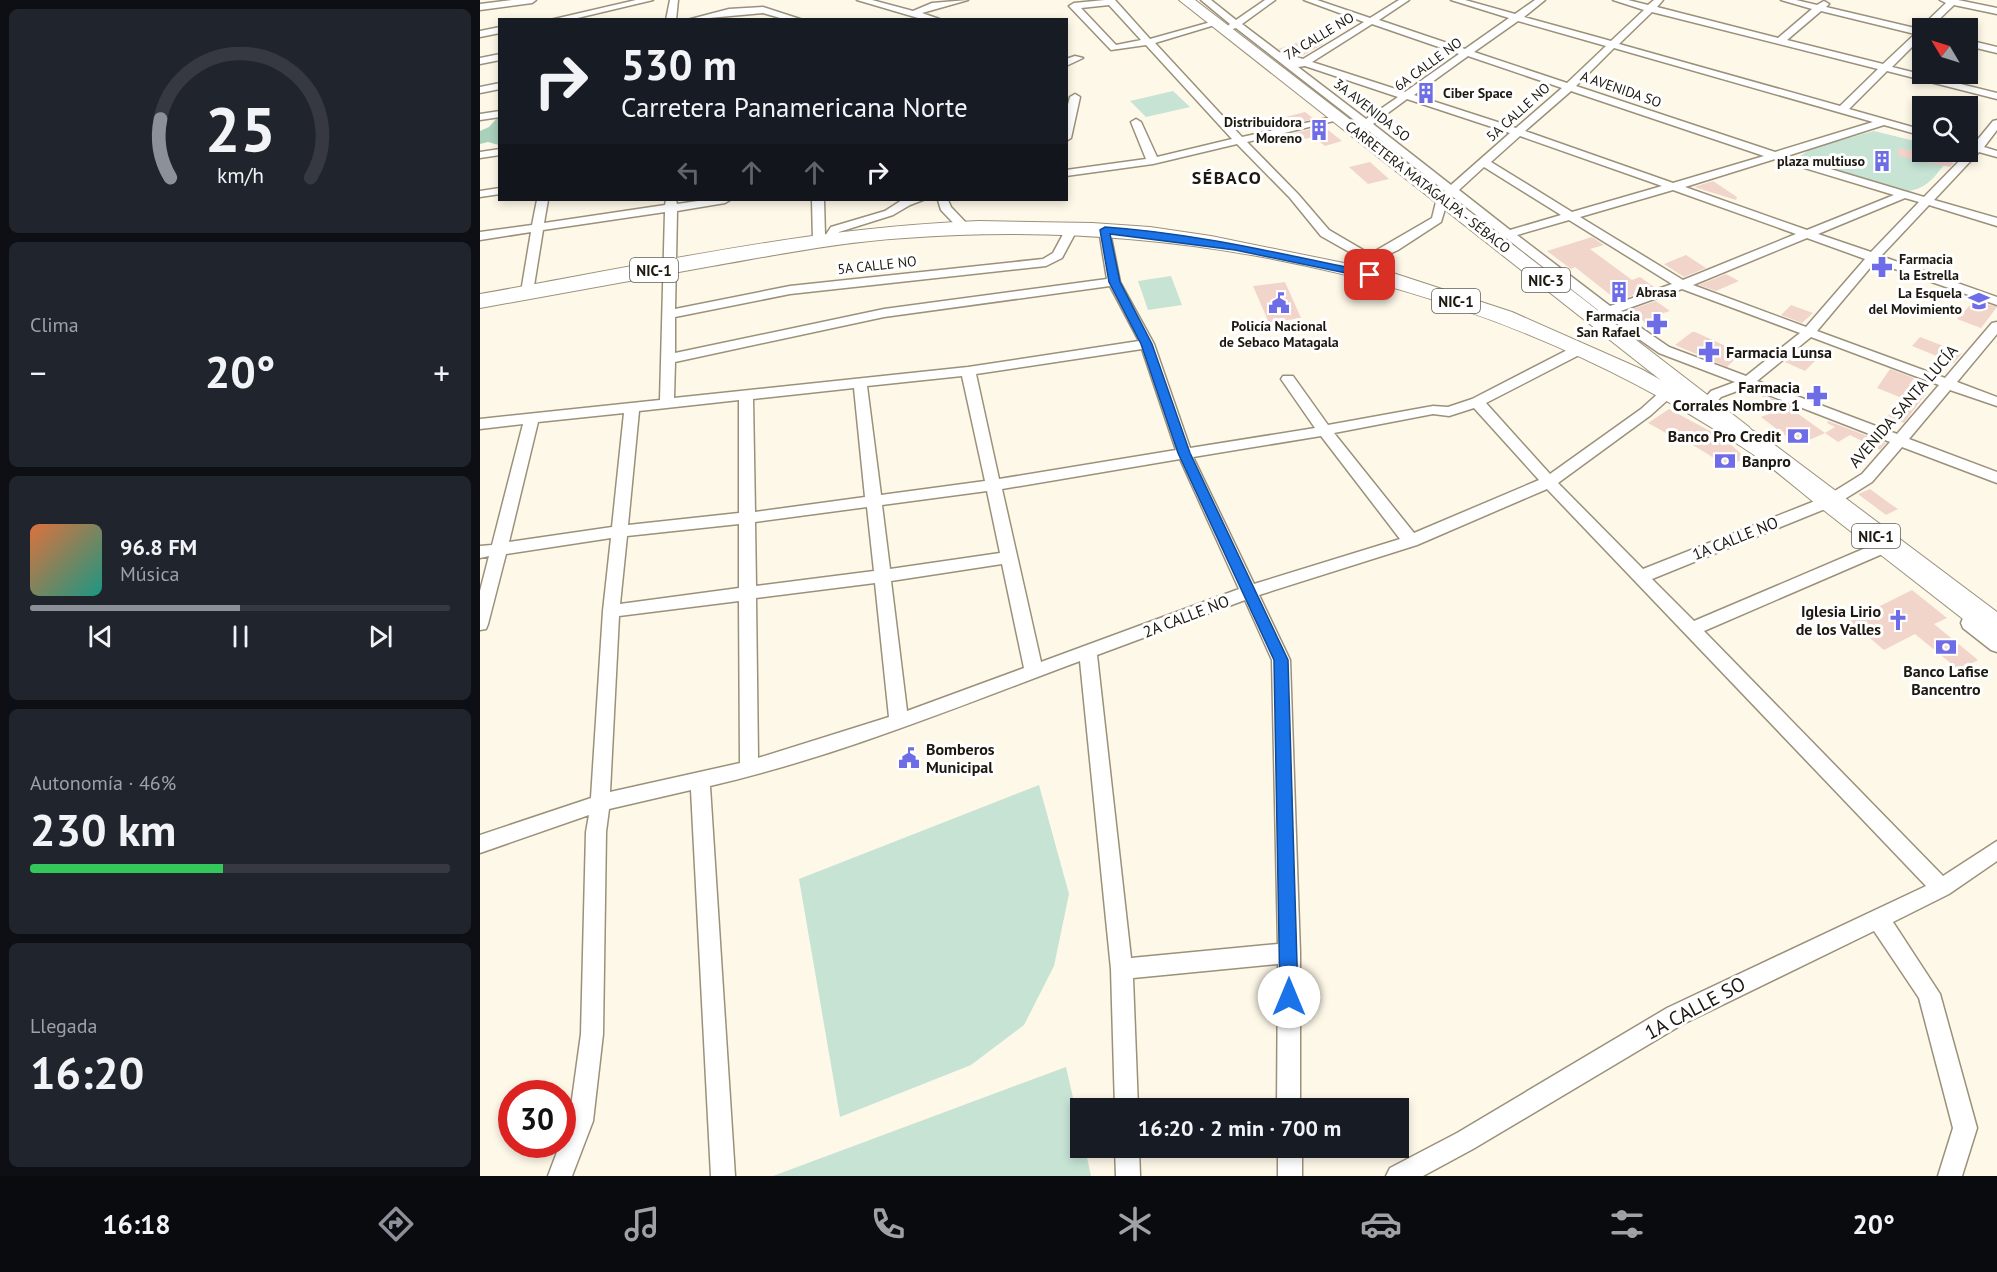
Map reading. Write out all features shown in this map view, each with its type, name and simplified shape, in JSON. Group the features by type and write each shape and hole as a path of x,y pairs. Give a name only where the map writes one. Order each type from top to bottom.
{"highway":[{"name":"NIC-1","path":"480,301 824,240 876,233 966,229 1072,228 1132,232 1235,247 1348,269 1414,286 1508,320 1578,350 1714,417 1755,443 1824,503 1882,548 1995,628"}],"main road":[{"name":"CARRETERA MATAGALPA - SÉBACO","path":"1186,0 1288,71 1352,123 1501,236 1600,314 1755,443"}],"street":[{"path":"480,7 532,0"},
{"path":"572,15 649,0"},
{"path":"671,18 674,0"},
{"path":"861,0 931,18"},
{"path":"915,13 932,6 964,0"},
{"name":"3A AVENIDA SO","path":"1204,0 1226,26 1274,53 1288,71 1352,123"},
{"path":"1271,0 1226,26 1149,42 1114,48 1074,6 1111,1 1149,42 1240,141 1294,196 1325,232 1370,259"},
{"name":"A AVENIDA SO","path":"1308,0 1773,155 1997,222"},
{"name":"7A CALLE NO","path":"1288,71 1405,0"},
{"path":"1455,0 1912,130"},
{"name":"6A CALLE NO","path":"1352,123 1407,96 1541,0"},
{"path":"1617,0 1997,96"},
{"name":"5A CALLE NO","path":"1448,195 1570,86 1659,0"},
{"path":"1785,0 1912,29"},
{"path":"1780,41 1829,0"},
{"path":"1935,18 1950,1 1997,12"},
{"path":"700,18 729,12 763,10 792,18"},
{"path":"480,34 498,30"},
{"path":"1842,110 1912,42"},
{"path":"1978,45 1997,50"},
{"path":"1274,53 1306,61 1518,132 1997,302"},
{"path":"1068,54 1078,58 1068,62"},
{"path":"480,61 498,57"},
{"path":"480,90 498,86"},
{"path":"1068,129 1075,97"},
{"path":"480,117 498,114"},
{"path":"1136,122 1153,161"},
{"path":"1501,236 1673,187 1886,122"},
{"path":"1068,173 1153,161 1240,141 1352,123"},
{"path":"1978,141 1997,123"},
{"path":"1978,149 1997,154"},
{"path":"480,155 498,152"},
{"path":"1707,404 1716,394 1746,383 1808,333 1959,162"},
{"path":"1485,163 1682,285 1997,402"},
{"path":"480,194 498,191"},
{"path":"1348,269 1417,234 1437,220 1448,195"},
{"path":"1600,314 1682,285 1903,195"},
{"path":"527,292 542,201"},
{"path":"480,236 671,204 712,201"},
{"path":"818,201 824,240"},
{"path":"824,240 835,230 889,213 912,201"},
{"path":"944,201 945,208 966,229"},
{"path":"667,405 671,204"},
{"name":"5A CALLE NO","path":"669,314 790,290 1046,262 1058,255 1072,228"},
{"path":"1105,230 1114,282 1147,344 1184,453 1281,660 1289,953 1289,1098"},
{"path":"668,359 884,313 1114,282"},
{"path":"1600,314 1664,350 1997,478"},
{"name":"AVENIDA SANTA LUCÍA","path":"1824,503 1867,478 1997,326"},
{"path":"480,424 968,371 1147,344"},
{"path":"480,552 499,547 620,531 747,518 993,485 1433,410 1449,412 1477,402 1578,350"},
{"path":"968,371 1034,671"},
{"path":"1288,379 1324,430 1411,542"},
{"path":"860,383 899,721"},
{"name":"2A CALLE NO","path":"480,844 600,803 749,769 899,721 1249,592 1411,542 1549,482 1646,412 1667,393"},
{"path":"746,396 749,769"},
{"path":"1477,402 1549,482 1942,888"},
{"path":"560,1176 581,1121 592,1034 596,832 600,803 610,611 632,409"},
{"path":"480,624 532,418"},
{"name":"1A CALLE NO","path":"1640,577 1824,503"},
{"path":"1691,629 1882,548"},
{"path":"610,611 1009,557"},
{"path":"1088,653 1122,969 1126,1098"},
{"path":"700,781 723,1176"},
{"name":"1A CALLE SO","path":"1398,1176 1465,1141 1675,1016 1942,888 1997,850"},
{"path":"1877,918 1893,938 1929,994 1965,1128 1950,1176"},
{"path":"1122,969 1289,953"},
{"path":"1127,1158 1128,1176"},
{"path":"1290,1158 1290,1176"}],"green space":[{"path":"1173,91 1190,107 1146,117 1130,101"},
{"path":"498,117 498,145 488,142 480,144 480,131 489,127"},
{"path":"1874,131 1912,140 1912,162 1946,162 1930,181 1909,191 1900,191 1803,160 1800,156 1812,148"},
{"path":"1171,276 1182,305 1148,310 1138,281"},
{"path":"1039,785 1069,894 1054,966 1024,1025 971,1065 840,1117 799,879"},
{"path":"1066,1067 1073,1098 1070,1098 1070,1158 1087,1158 1091,1176 773,1176"}],"building":[{"path":"1306,40 1323,44 1302,56 1278,49"},
{"path":"1305,112 1314,119 1278,127 1270,121"},
{"path":"1323,126 1342,141 1325,146 1313,137 1296,141 1287,135"},
{"path":"1898,148 1912,150 1912,159 1897,156"},
{"path":"1370,162 1389,179 1368,184 1349,167"},
{"path":"1926,162 1954,163 1950,167"},
{"path":"1713,181 1737,197 1736,200 1694,187"},
{"path":"1592,237 1604,245 1590,249 1632,280 1640,277 1654,287 1618,301 1575,267 1571,269 1547,251"},
{"path":"1686,255 1706,268 1684,277 1664,264"},
{"path":"1726,274 1739,281 1716,291 1699,285"},
{"name":"Policía Nacional de Sebaco Matagala","path":"1285,282 1301,318 1269,323 1253,286"},
{"path":"1975,300 1997,307 1981,328 1957,319"},
{"path":"1656,301 1670,311 1657,315 1669,323 1655,330 1629,310"},
{"path":"1791,305 1813,313 1802,323 1781,315"},
{"path":"1692,332 1741,353 1727,367 1675,345"},
{"path":"1920,337 1962,353 1954,363 1912,346"},
{"path":"1802,347 1821,355 1805,371 1785,362"},
{"path":"1890,369 1914,378 1909,385 1927,392 1904,423 1888,416 1902,398 1877,388"},
{"path":"1758,393 1802,410 1797,413 1825,433 1798,445 1761,417 1779,410"},
{"path":"1669,409 1723,438 1746,458 1727,466 1678,436 1675,438 1648,423"},
{"path":"1828,421 1886,443 1880,450 1850,435 1838,442 1825,433 1835,427 1827,423"},
{"path":"1870,489 1898,509 1886,515 1858,494"},
{"name":"Iglesia Lirio de los Valles","path":"1912,590 1947,618 1934,624 1978,660 1959,670 1915,634 1884,650 1850,621"}],"place":[{"name":"Ciber Space","path":"1426,93"},
{"name":"Distribuidora Moreno","path":"1319,130"},
{"name":"plaza multiuso","path":"1882,161"},
{"name":"Farmacia la Estrella","path":"1882,267"},
{"name":"Abrasa","path":"1619,292"},
{"name":"La Esquela del Movimiento","path":"1979,301"},
{"name":"Policía Nacional de Sebaco Matagala","path":"1279,303"},
{"name":"Farmacia San Rafael","path":"1657,324"},
{"name":"Farmacia Lunsa","path":"1709,352"},
{"name":"Farmacia Corrales Nombre 1","path":"1817,396"},
{"name":"Banco Pro Credit","path":"1798,436"},
{"name":"Banpro","path":"1725,461"},
{"name":"Iglesia Lirio de los Valles","path":"1898,620"},
{"name":"Banco Lafise Bancentro","path":"1946,647"},
{"name":"Bomberos Municipal","path":"909,758"}],"district":[{"name":"SÉBACO","path":"1227,177"}],"route":[{"path":"1289,997 1281,660 1184,453 1147,344 1114,282 1105,230 1235,247 1370,275"}]}
